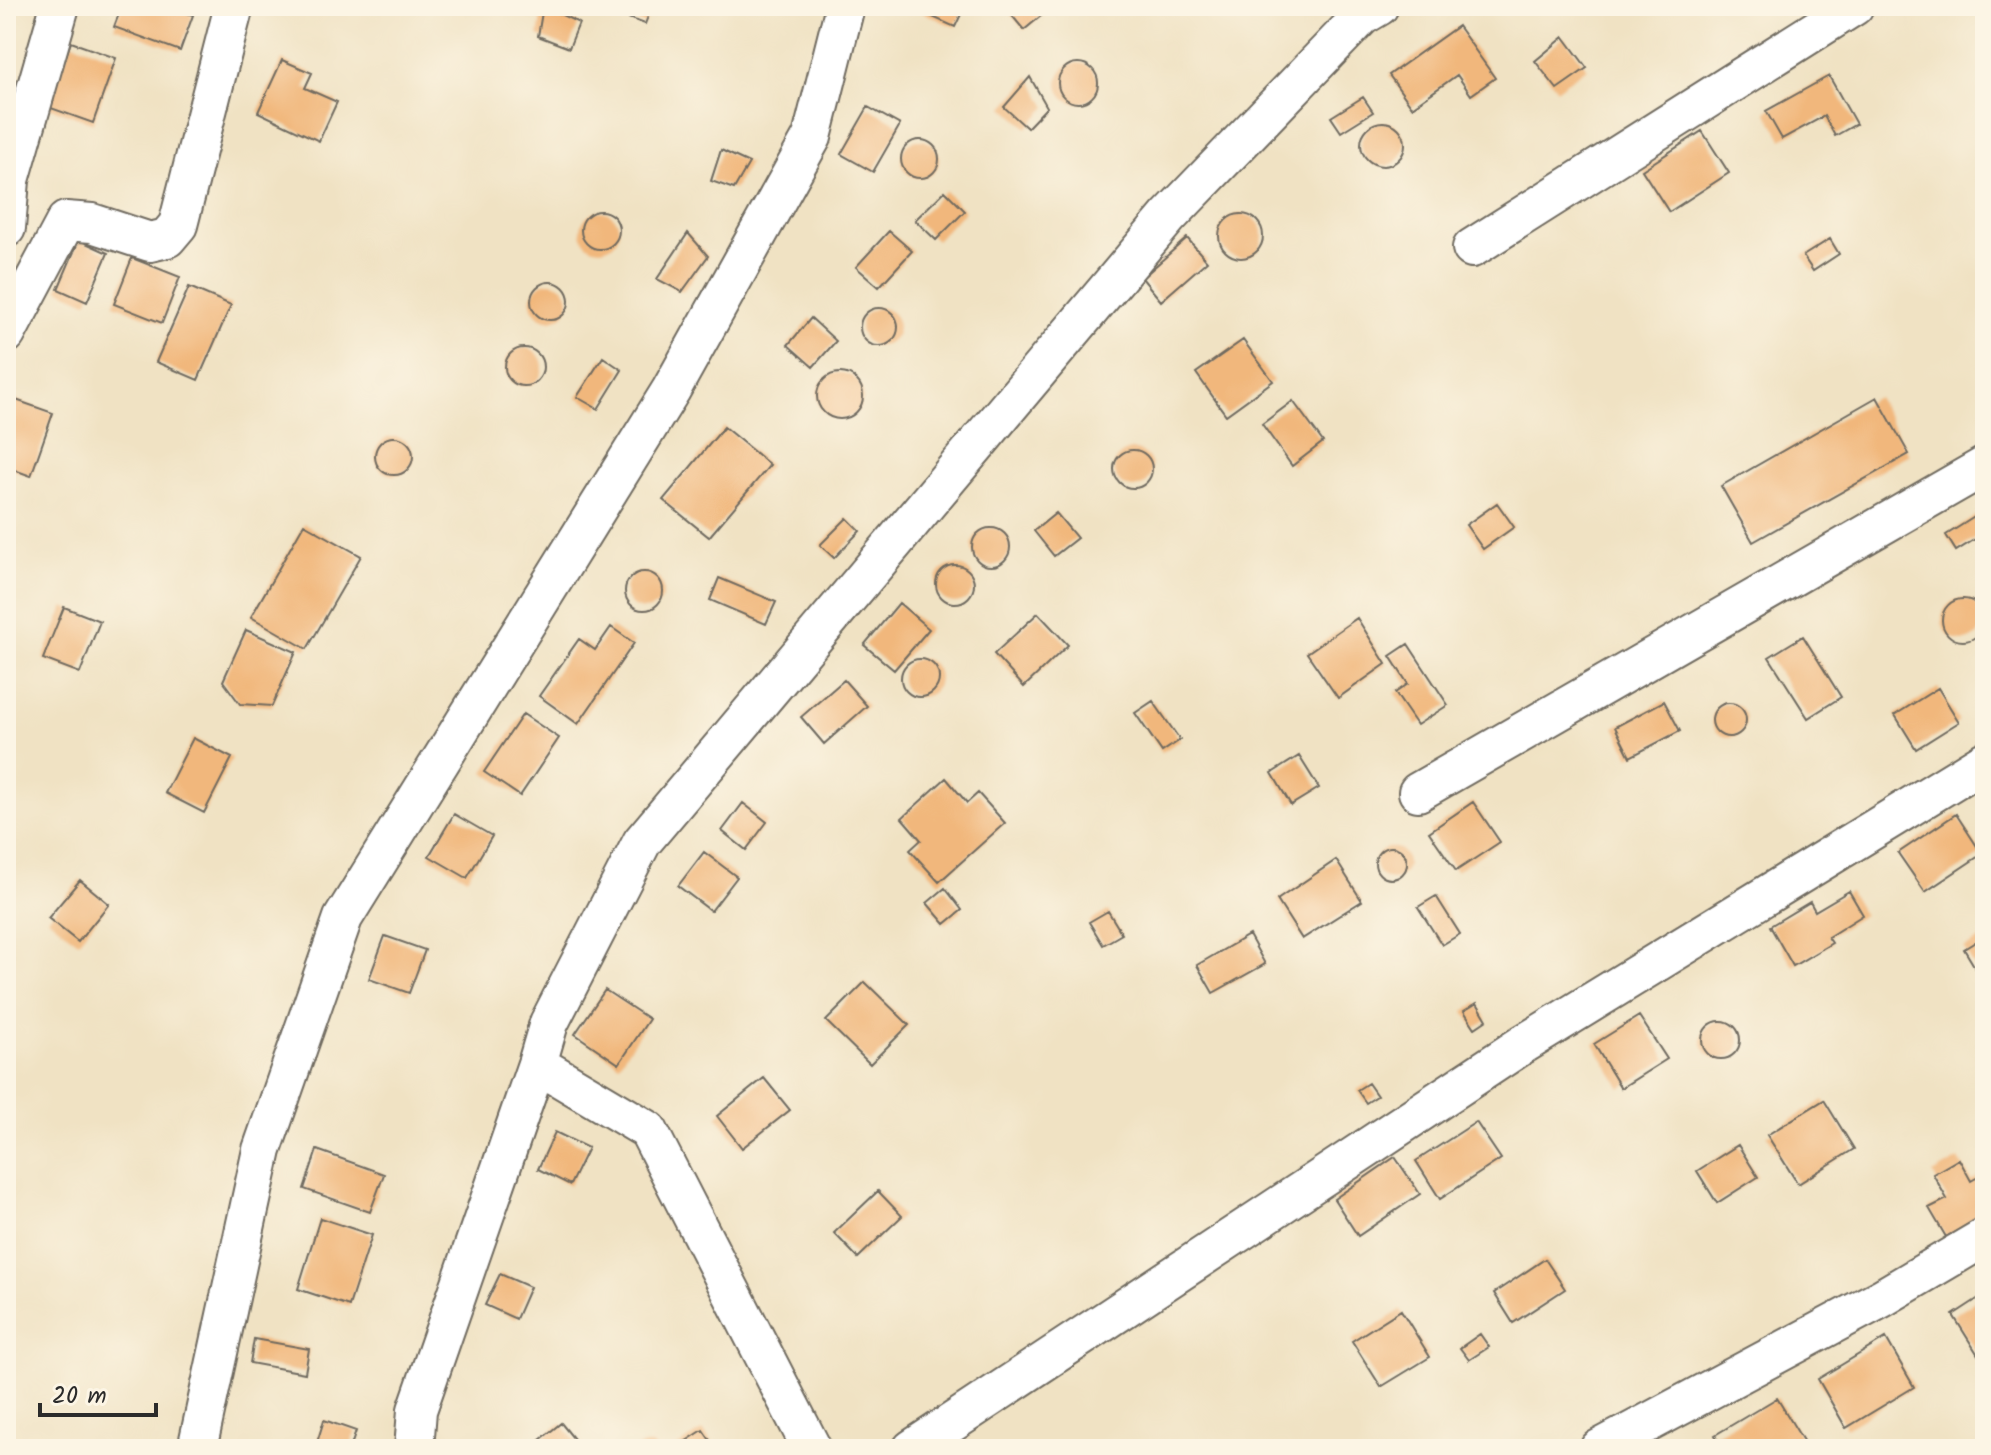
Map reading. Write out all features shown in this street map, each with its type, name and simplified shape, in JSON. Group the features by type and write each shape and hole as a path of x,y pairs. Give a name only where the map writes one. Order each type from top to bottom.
{"street":[{"path":"6,228 10,180 60,6"},
{"path":"6,334 66,221 92,223 150,242 167,238 178,225 234,6"},
{"path":"197,1449 262,1150 343,918 671,390 812,137 845,6"},
{"path":"414,1449 417,1410 549,1023 642,842 1168,217 1362,16 1379,6"},
{"path":"1472,248 1854,6"},
{"path":"1418,792 1985,466"},
{"path":"912,1449 1522,1045 1985,761"},
{"path":"537,1064 648,1130 812,1449"},
{"path":"1599,1449 1882,1298 1985,1237"}],"building":[{"path":"122,6 167,6 193,15 180,51 114,27"},
{"path":"543,6 579,23 569,48 538,36"},
{"path":"595,6 652,6 645,24"},
{"path":"920,6 965,6 955,27 917,10"},
{"path":"1004,6 1053,6 1024,30"},
{"path":"1458,26 1495,78 1471,95 1457,75 1412,107 1389,75"},
{"path":"1564,37 1587,68 1557,89 1535,61"},
{"path":"71,42 116,58 93,123 48,107"},
{"path":"282,60 312,73 305,88 337,102 319,141 258,112"},
{"path":"1078,63 1092,69 1098,83 1092,97 1078,103 1064,97 1058,83 1064,69"},
{"path":"1829,76 1856,124 1835,136 1824,116 1782,139 1766,111"},
{"path":"1030,77 1047,107 1027,128 1004,107"},
{"path":"1363,97 1373,112 1341,132 1331,117"},
{"path":"868,107 900,125 873,172 841,154"},
{"path":"1383,122 1398,129 1405,144 1398,159 1383,166 1368,159 1361,144 1368,129"},
{"path":"1702,131 1729,173 1669,212 1642,170"},
{"path":"920,140 933,146 939,159 933,172 920,178 907,172 901,159 907,146"},
{"path":"721,150 749,163 734,189 711,181"},
{"path":"945,191 965,211 936,240 915,220"},
{"path":"600,211 613,217 619,230 613,243 600,249 587,243 581,230 587,217"},
{"path":"1241,214 1257,220 1263,236 1257,252 1241,258 1225,252 1219,236 1225,220"},
{"path":"889,231 912,251 879,287 856,267"},
{"path":"688,233 708,256 682,292 657,279"},
{"path":"1187,238 1207,261 1161,301 1142,278"},
{"path":"1830,239 1839,254 1813,271 1803,256"},
{"path":"79,240 108,253 87,302 58,289"},
{"path":"132,258 180,277 162,323 114,304"},
{"path":"550,282 563,288 569,301 563,314 550,320 537,314 531,301 537,288"},
{"path":"189,287 231,305 198,380 156,362"},
{"path":"879,308 893,313 898,327 893,341 879,346 865,341 860,327 865,313"},
{"path":"811,318 836,341 813,367 788,345"},
{"path":"1243,340 1273,381 1226,415 1196,373"},
{"path":"524,348 537,354 543,367 537,380 524,386 511,380 505,367 511,354"},
{"path":"603,357 622,370 598,409 577,397"},
{"path":"840,373 856,380 863,396 856,412 840,419 824,412 817,396 824,380"},
{"path":"1877,397 1909,454 1753,542 1721,486"},
{"path":"13,399 53,413 31,476 6,467 6,417"},
{"path":"1293,401 1323,442 1292,466 1262,424"},
{"path":"724,427 770,465 709,537 663,500"},
{"path":"394,437 407,443 413,456 407,469 394,475 381,469 375,456 381,443"},
{"path":"1133,450 1146,456 1152,469 1146,482 1133,488 1120,482 1114,469 1120,456"},
{"path":"1497,503 1514,527 1483,549 1466,525"},
{"path":"1984,511 1985,533 1956,551 1946,535"},
{"path":"1056,513 1077,538 1054,556 1034,531"},
{"path":"847,518 860,531 834,558 820,545"},
{"path":"304,524 361,556 307,649 251,617"},
{"path":"991,528 1004,534 1010,547 1004,560 991,566 978,560 972,547 978,534"},
{"path":"955,565 968,571 974,584 968,597 955,603 942,597 936,584 942,571"},
{"path":"644,572 657,578 663,591 657,604 644,610 631,604 625,591 631,578"},
{"path":"719,578 776,602 766,624 710,600"},
{"path":"1963,599 1978,605 1984,620 1978,635 1963,641 1948,635 1942,620 1948,605"},
{"path":"899,603 929,629 894,670 864,645"},
{"path":"64,607 100,621 80,673 43,659"},
{"path":"1038,613 1068,645 1024,687 994,654"},
{"path":"1357,618 1386,664 1338,698 1307,653"},
{"path":"611,627 634,643 578,724 539,696 579,639 595,650"},
{"path":"246,630 296,652 272,706 240,704 223,681"},
{"path":"1803,636 1841,697 1808,718 1769,657"},
{"path":"1408,644 1448,705 1417,725 1395,693 1408,684 1390,656"},
{"path":"920,659 933,665 939,678 933,691 920,697 907,691 901,678 907,665"},
{"path":"844,680 867,706 824,744 801,717"},
{"path":"1938,688 1959,722 1916,749 1895,715"},
{"path":"1153,701 1180,740 1162,752 1135,713"},
{"path":"1664,701 1680,731 1630,757 1615,727"},
{"path":"1729,703 1741,708 1746,720 1741,732 1729,737 1717,732 1712,720 1717,708"},
{"path":"523,714 559,738 520,796 484,772"},
{"path":"193,738 232,758 204,813 165,793"},
{"path":"1299,756 1319,788 1291,805 1272,773"},
{"path":"946,778 967,803 978,793 1005,823 939,882 910,850 921,840 902,818"},
{"path":"1473,802 1500,842 1456,871 1429,832"},
{"path":"743,803 767,822 746,850 722,831"},
{"path":"454,814 492,836 467,878 429,856"},
{"path":"1956,814 1982,854 1925,892 1898,853"},
{"path":"1391,847 1402,852 1407,863 1402,874 1391,879 1380,874 1375,863 1380,852"},
{"path":"704,852 737,877 711,911 678,886"},
{"path":"1336,860 1362,901 1302,939 1277,900"},
{"path":"80,880 109,904 78,942 48,918"},
{"path":"945,888 962,910 945,924 927,903"},
{"path":"1849,891 1863,915 1828,937 1832,943 1793,966 1770,926 1810,902 1815,911"},
{"path":"1436,896 1460,934 1442,945 1418,907"},
{"path":"1108,911 1122,934 1103,945 1089,922"},
{"path":"1249,935 1265,964 1213,993 1197,965"},
{"path":"385,936 425,950 409,993 369,979"},
{"path":"1985,936 1985,984 1964,949"},
{"path":"865,982 909,1025 870,1064 826,1021"},
{"path":"605,990 649,1019 619,1064 575,1034"},
{"path":"1477,1003 1487,1020 1475,1028 1464,1011"},
{"path":"1639,1016 1667,1059 1621,1088 1594,1044"},
{"path":"1721,1021 1734,1027 1740,1040 1734,1053 1721,1059 1708,1053 1702,1040 1708,1027"},
{"path":"764,1078 790,1110 742,1148 717,1116"},
{"path":"1368,1083 1377,1096 1366,1103 1357,1090"},
{"path":"1824,1100 1854,1149 1798,1184 1767,1135"},
{"path":"1476,1122 1501,1159 1440,1199 1416,1161"},
{"path":"555,1132 588,1148 570,1185 538,1169"},
{"path":"1738,1145 1758,1177 1717,1203 1697,1171"},
{"path":"317,1150 384,1174 370,1212 304,1189"},
{"path":"1395,1157 1420,1194 1358,1236 1334,1199"},
{"path":"1959,1159 1971,1181 1985,1173 1985,1215 1946,1237 1929,1208 1947,1199 1933,1174"},
{"path":"878,1191 902,1216 858,1258 834,1233"},
{"path":"320,1218 372,1235 349,1306 298,1289"},
{"path":"1545,1259 1565,1289 1513,1323 1494,1293"},
{"path":"500,1274 530,1287 516,1319 485,1305"},
{"path":"1985,1294 1985,1366 1953,1315"},
{"path":"1401,1310 1430,1357 1381,1387 1352,1341"},
{"path":"1480,1334 1489,1347 1469,1360 1460,1348"},
{"path":"1886,1338 1914,1387 1846,1428 1818,1379"},
{"path":"254,1339 309,1349 305,1373 250,1363"},
{"path":"1777,1398 1808,1449 1723,1449 1715,1435"},
{"path":"324,1420 356,1431 350,1449 315,1449"},
{"path":"561,1423 582,1449 529,1449"},
{"path":"703,1430 716,1449 674,1449"},
{"path":"651,1445 659,1449 634,1449"},
{"path":"1252,1446 1260,1449 1236,1449"}]}
